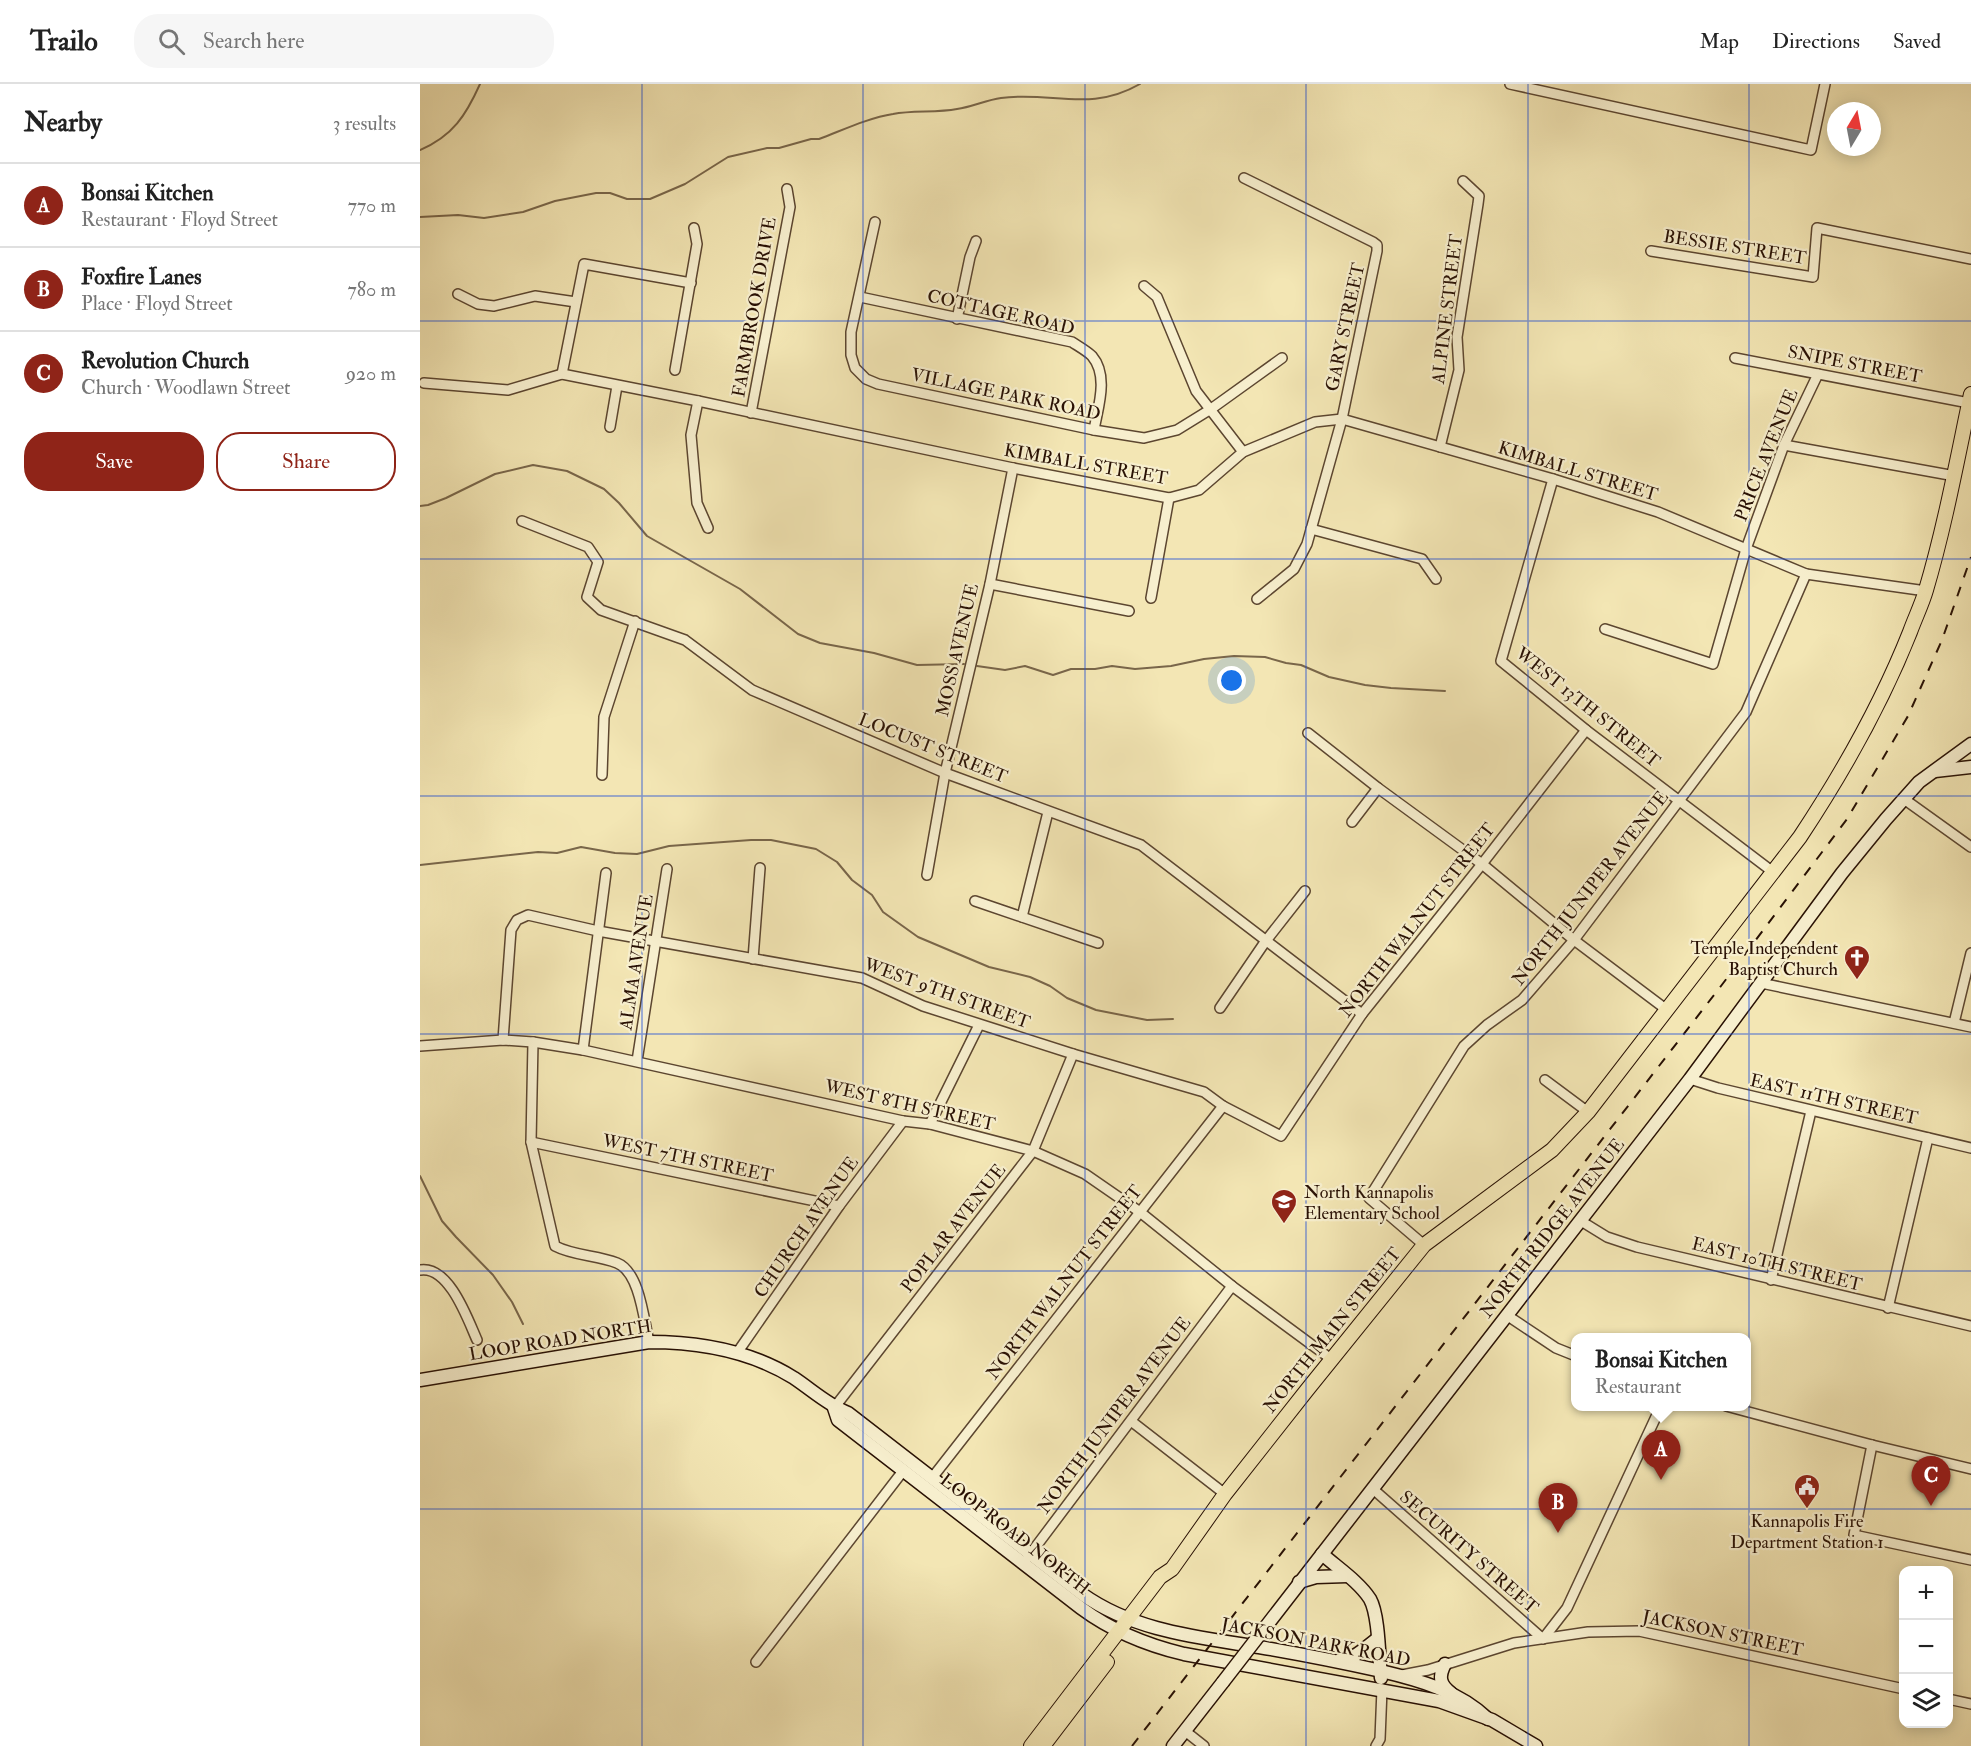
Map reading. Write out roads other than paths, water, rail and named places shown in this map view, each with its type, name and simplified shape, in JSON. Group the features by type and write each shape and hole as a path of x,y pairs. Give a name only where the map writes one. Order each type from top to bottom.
{"main road":[{"name":"NORTH MAIN STREET","path":"1132,1621 1166,1583 1172,1569 1226,1494 1331,1359 1424,1245 1552,1150 1587,1112 1773,872 1821,804 1872,718 1894,671 1926,591 1955,476 1970,399"},
{"name":"NORTH RIDGE AVENUE","path":"1173,1746 1581,1221 1842,873 1919,782 1971,744"},
{"path":"1934,771 1971,767"},
{"name":"LOOP ROAD NORTH","path":"420,1380 648,1342 687,1343 737,1353 792,1377 834,1408 848,1413 932,1478 1086,1612 1123,1633"},
{"name":"LOOP ROAD NORTH","path":"834,1408 838,1420 903,1471 1026,1558 1092,1601 1132,1621"},
{"path":"1322,1554 1364,1590 1370,1599 1374,1608 1382,1689"},
{"path":"1298,1583 1316,1577 1347,1576"},
{"path":"1043,1746 1132,1621"},
{"name":"JACKSON PARK ROAD","path":"1132,1621 1178,1634 1330,1660 1394,1674 1452,1694 1474,1705 1488,1719"},
{"path":"1031,1746 1123,1633"},
{"name":"JACKSON PARK ROAD","path":"1123,1633 1156,1647 1190,1655 1439,1701 1488,1719 1536,1746"},
{"path":"1330,1660 1347,1659 1360,1653 1377,1639"},
{"path":"1445,1664 1440,1680 1443,1688 1452,1694"}],"street":[{"path":"1510,84 1811,150 1825,84"},
{"name":"GARY STREET","path":"1244,178 1377,245 1377,257 1342,419"},
{"name":"ALPINE STREET","path":"1440,447 1459,370 1457,337 1479,196 1463,181"},
{"name":"FARMBROOK DRIVE","path":"751,412 789,207 787,189"},
{"name":"VILLAGE PARK ROAD","path":"875,222 851,332 851,355 855,368 866,379 878,384 1094,430 1144,438 1177,430 1211,410 1282,358"},
{"path":"675,370 697,244 694,228"},
{"name":"BESSIE STREET","path":"1652,251 1813,277 1817,228 1971,259"},
{"path":"957,319 970,257 976,241"},
{"path":"424,383 508,390 562,374 584,264 691,283"},
{"path":"1144,286 1157,297 1196,391 1243,452"},
{"path":"458,294 478,304 494,306 535,296 576,302"},
{"name":"COTTAGE ROAD","path":"860,297 1072,342 1092,355 1100,371 1101,383 1094,430"},
{"name":"SNIPE STREET","path":"1735,358 1970,399"},
{"name":"KIMBALL STREET","path":"562,374 1013,468 1169,498 1199,490 1243,452 1315,422 1342,419 1553,479 1658,512 1806,574 1926,591"},
{"name":"PRICE AVENUE","path":"1605,629 1713,664 1746,549 1784,445 1818,374"},
{"path":"610,427 617,386"},
{"path":"698,401 691,435 697,503 708,528"},
{"path":"1257,599 1294,569 1311,529 1342,419"},
{"path":"1784,445 1955,476"},
{"name":"MOSS AVENUE","path":"927,875 945,773 990,584 1013,468"},
{"name":"WEST 13TH STREET","path":"1553,479 1502,661 1586,730 1773,872"},
{"path":"1151,598 1169,498"},
{"name":"LOCUST STREET","path":"522,522 588,547 598,562 587,597 601,610 685,640 752,690 945,773 1141,845 1362,1014"},
{"path":"1311,529 1422,559 1436,579"},
{"name":"NORTH JUNIPER AVENUE","path":"1424,1245 1369,1198 1464,1046 1487,1025 1522,1000 1574,940 1746,712 1806,574"},
{"path":"990,584 1130,611"},
{"path":"602,775 604,717 635,621"},
{"name":"NORTH WALNUT STREET","path":"1281,1136 1362,1014 1586,730"},
{"path":"1308,733 1378,788 1482,864 1574,940 1667,1010"},
{"path":"1352,822 1378,788"},
{"path":"1904,799 1971,848"},
{"path":"1022,917 1048,812"},
{"path":"753,959 760,868"},
{"name":"ALMA AVENUE","path":"637,1061 667,869"},
{"path":"584,1050 606,873"},
{"path":"1220,1008 1265,942 1305,891"},
{"path":"975,901 1098,943"},
{"name":"WEST 9TH STREET","path":"503,1040 511,930 517,920 528,915 598,931 862,978 923,1006 979,1025 1204,1092 1223,1106 1281,1136"},
{"path":"1954,1023 1971,953"},
{"path":"1761,983 1971,1027"},
{"path":"930,1124 979,1025"},
{"name":"WEST 8TH STREET","path":"420,1046 503,1040 584,1050 903,1121 930,1124 1033,1151 1085,1174 1140,1212 1232,1286 1331,1359"},
{"path":"533,1042 531,1142 555,1246 565,1251 619,1263 628,1271 636,1284 648,1342"},
{"name":"POPLAR AVENUE","path":"834,1408 1033,1151 1072,1054"},
{"name":"EAST 11TH STREET","path":"1690,1078 1718,1089 1971,1148"},
{"path":"1545,1080 1587,1112"},
{"name":"NORTH WALNUT STREET","path":"932,1478 1223,1106"},
{"path":"1771,1280 1811,1111"},
{"name":"CHURCH AVENUE","path":"737,1353 839,1206 903,1121"},
{"path":"1888,1308 1928,1138"},
{"name":"WEST 7TH STREET","path":"531,1142 839,1206"},
{"name":"EAST 10TH STREET","path":"1581,1221 1607,1237 1637,1247 1971,1326"},
{"path":"420,1270 424,1269 440,1276 457,1297 477,1340"},
{"name":"NORTH JUNIPER AVENUE","path":"1026,1558 1232,1286"},
{"path":"1508,1316 1556,1348 1571,1354"},
{"path":"1543,1639 1567,1608 1659,1411"},
{"path":"1741,1411 1971,1468"},
{"path":"1131,1421 1226,1494"},
{"path":"1872,1445 1854,1535 1971,1560"},
{"path":"756,1662 903,1471"},
{"name":"SECURITY STREET","path":"1373,1489 1543,1639"},
{"name":"JACKSON STREET","path":"1394,1674 1412,1674 1514,1643 1588,1632 1638,1631 1899,1688"},
{"path":"1379,1744 1382,1689"},
{"path":"1953,1700 1971,1704"},
{"path":"1185,1731 1204,1746"}],"waterway":[{"path":"420,150 450,131 464,115 480,84"},
{"path":"420,217 458,215 484,218 523,212 555,201 596,193 610,193 627,199 650,199 685,184 728,157 819,139 884,116 957,109 1001,98 1087,99 1104,97 1122,93 1140,84"},
{"path":"420,506 446,498 495,474 533,465 567,471 604,489 647,536 740,589 798,634 820,643 874,653 917,665 964,664"},
{"path":"977,666 1005,670 1025,666 1053,675 1071,669 1112,666 1135,669 1234,656 1265,657 1301,665 1329,677 1365,685 1445,691"},
{"path":"420,865 538,852 557,853 581,847 637,854 669,846 751,840 771,840 816,849 837,862 852,880 872,895 883,912 918,937 989,967 1030,977 1050,986 1067,998 1096,1010 1147,1020 1173,1019"},
{"path":"420,1176 442,1221 493,1275 512,1302 523,1324"}],"railway":[{"path":"1132,1746 1721,986 1847,819 1908,716 1942,640 1971,557"}],"place":[{"name":"Temple Independent Baptist Church","path":"1857,981"},
{"name":"North Kannapolis Elementary School","path":"1284,1225"},
{"name":"Bonsai Kitchen","path":"1661,1480"},
{"name":"Revolution Church","path":"1931,1506"},
{"name":"Kannapolis Fire Department Station 1","path":"1807,1510"},
{"name":"Foxfire Lanes","path":"1558,1533"}]}
